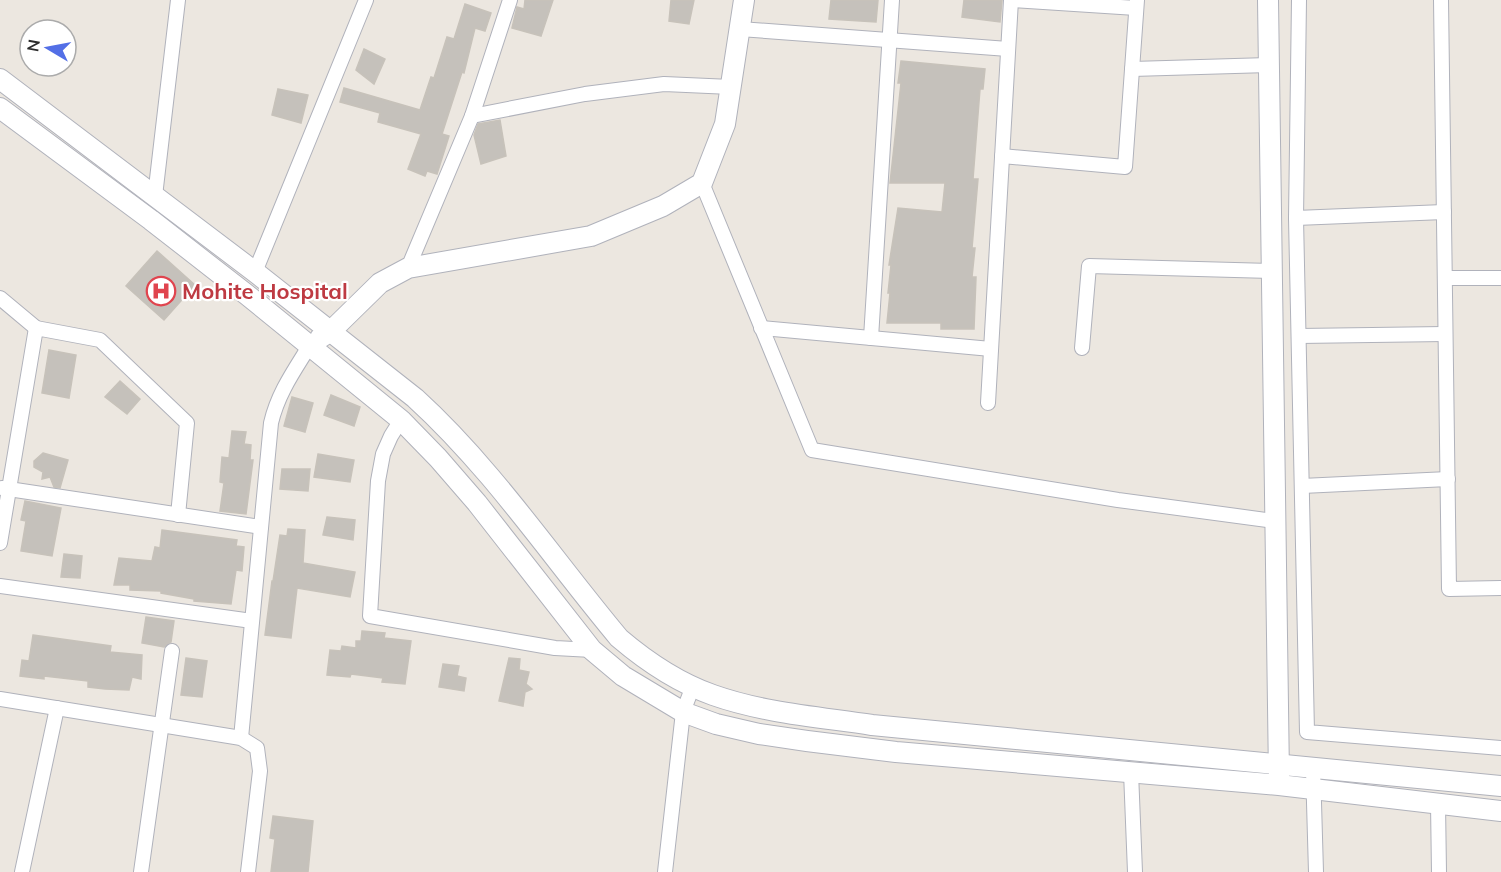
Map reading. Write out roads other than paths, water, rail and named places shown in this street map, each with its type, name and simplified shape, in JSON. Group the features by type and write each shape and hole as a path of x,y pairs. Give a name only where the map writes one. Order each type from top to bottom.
{"main road":[{"path":"310,345 331,331 380,283 408,268 591,236 663,206 702,183 725,124 744,0"},
{"path":"1268,0 1279,785"},
{"path":"0,79 375,364 438,418 480,465 619,638 636,653 679,680 711,694 740,703 872,725 1501,786"},
{"path":"0,108 151,220 402,420 477,502 592,650 623,676 683,712 748,731 896,752 1279,785 1501,811"}],"street":[{"path":"155,196 178,0"},
{"path":"255,272 366,0"},
{"path":"408,268 472,116 510,0"},
{"path":"871,338 892,0"},
{"path":"988,403 1008,49 1011,0 1137,4 1125,167 1002,156"},
{"path":"1299,0 1296,218 1307,732 1501,748"},
{"path":"1441,0 1449,589 1501,588"},
{"path":"740,29 1008,49"},
{"path":"1132,69 1269,65"},
{"path":"472,116 585,94 664,84 731,87"},
{"path":"702,183 812,450 1118,500 1274,521"},
{"path":"1296,218 1444,212"},
{"path":"1083,348 1089,266 1271,271"},
{"path":"1445,278 1501,278"},
{"path":"0,298 36,328 100,340 187,423 178,514"},
{"path":"0,543 4,489 36,328"},
{"path":"761,328 991,349"},
{"path":"1299,336 1445,334"},
{"path":"240,738 271,423 283,386 310,345"},
{"path":"402,420 383,454 378,481 370,616 555,648 592,650"},
{"path":"1302,486 1448,479"},
{"path":"4,489 261,527"},
{"path":"0,586 252,621"},
{"path":"141,872 172,651"},
{"path":"665,872 683,712 693,686"},
{"path":"0,699 240,738 257,748 260,771 248,872"},
{"path":"22,872 57,708"},
{"path":"1313,768 1316,872"},
{"path":"1131,772 1135,872"},
{"path":"1438,804 1439,872"}],"place":[{"name":"Mohite Hospital","path":"161,291"}]}
